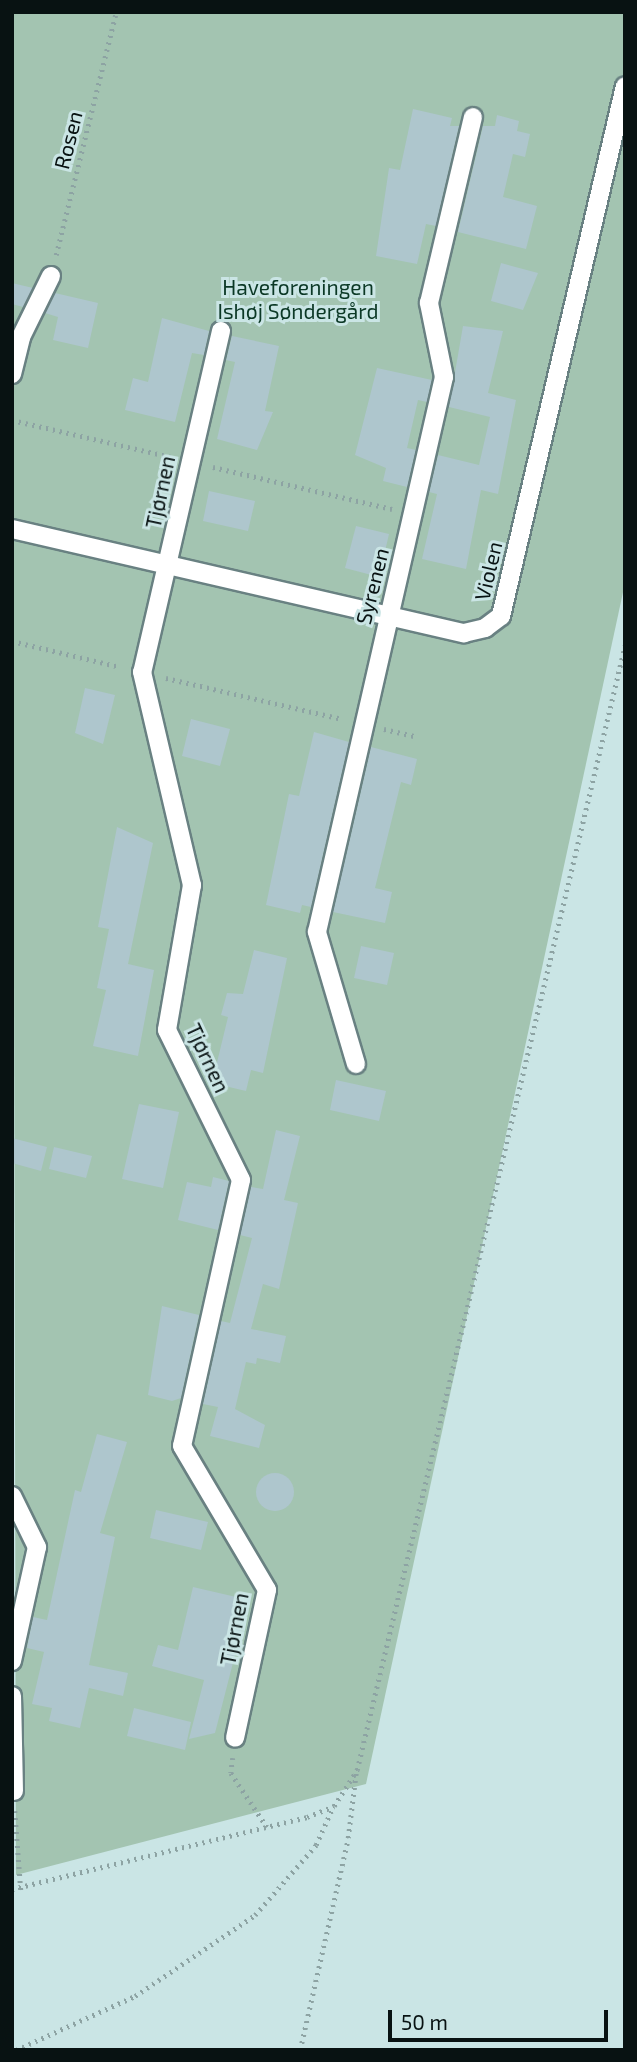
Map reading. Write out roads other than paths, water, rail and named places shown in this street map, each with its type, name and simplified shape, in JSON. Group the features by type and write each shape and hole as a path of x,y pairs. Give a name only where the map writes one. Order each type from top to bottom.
{"lane":[{"name":"Violen","path":"12,529 464,633 501,616 625,86"},
{"name":"Syrenen","path":"356,1064 317,932 444,377 429,303 473,117"},
{"path":"12,374 21,337 51,276"},
{"name":"Tjørnen","path":"221,331 142,672 191,885 167,1030 241,1180 182,1446 267,1590 235,1738"},
{"path":"12,1496 37,1547 12,1661"},
{"path":"12,1696 14,1791"}],"park label":[{"name":"Haveforeningen Ishøj Søndergård","path":"298,299"}]}
